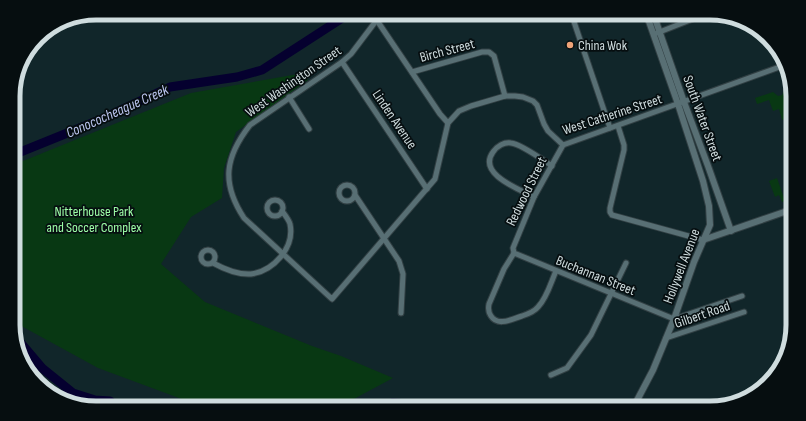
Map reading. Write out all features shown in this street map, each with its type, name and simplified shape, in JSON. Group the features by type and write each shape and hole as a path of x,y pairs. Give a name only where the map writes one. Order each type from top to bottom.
{"street":[{"name":"West Washington Street","path":"375,20 351,54 342,62 250,125 239,139 232,154 229,173 233,197 236,206 244,218 332,299 384,239"},
{"path":"377,20 440,114 448,123 435,178 427,190 384,239"},
{"path":"573,20 610,128"},
{"name":"South Water Street","path":"648,20 708,166 731,231"},
{"name":"South Water Street","path":"656,20 681,103"},
{"path":"653,34 690,20"},
{"name":"Birch Street","path":"412,72 482,52 489,52 494,56 505,96"},
{"name":"Linden Avenue","path":"342,62 427,190"},
{"name":"West Catherine Street","path":"448,123 459,111 471,106 505,96 519,96 533,101 537,105 548,131 563,145 780,67"},
{"path":"289,97 309,129"},
{"name":"Hollywell Avenue","path":"637,401 653,370 710,225 709,206 681,103"},
{"path":"618,126 624,144 624,150 610,208 612,215 703,240 786,211"},
{"path":"534,197 504,182 492,171 489,165 494,149 502,144 512,143 552,166"},
{"name":"Redwood Street","path":"556,271 542,303 533,312 506,322 496,321 490,314 488,309 489,304 513,251 534,197 563,145"},
{"path":"355,195 399,261 403,274 401,312"},
{"path":"213,263 236,273 249,274 261,272 272,266 284,254 290,238 290,223 282,211"},
{"name":"Buchannan Street","path":"513,251 556,271 674,319"},
{"path":"551,375 567,368 581,351 612,294 626,263"},
{"path":"674,319 742,296"},
{"name":"Gilbert Road","path":"666,338 744,312"}],"green space":[{"name":"Nitterhouse Park and Soccer Complex","path":"304,73 308,80 236,132 224,168 222,198 191,217 161,264 205,302 393,378 350,401 187,401 98,368 20,325 20,162 191,93"},
{"path":"785,90 786,96 786,118 782,120 779,109 773,111 769,100 757,104 755,98 773,92 778,96 782,95"},
{"path":"777,178 785,201 782,202 779,195 775,197 769,181"}],"waterway":[{"name":"Conococheague Creek","path":"20,152 97,121 170,87 237,77 262,70 339,20"},
{"name":"Conococheague Creek","path":"23,346 42,368 73,393 95,400 110,401"}],"place":[{"name":"China Wok","path":"570,45"}]}
